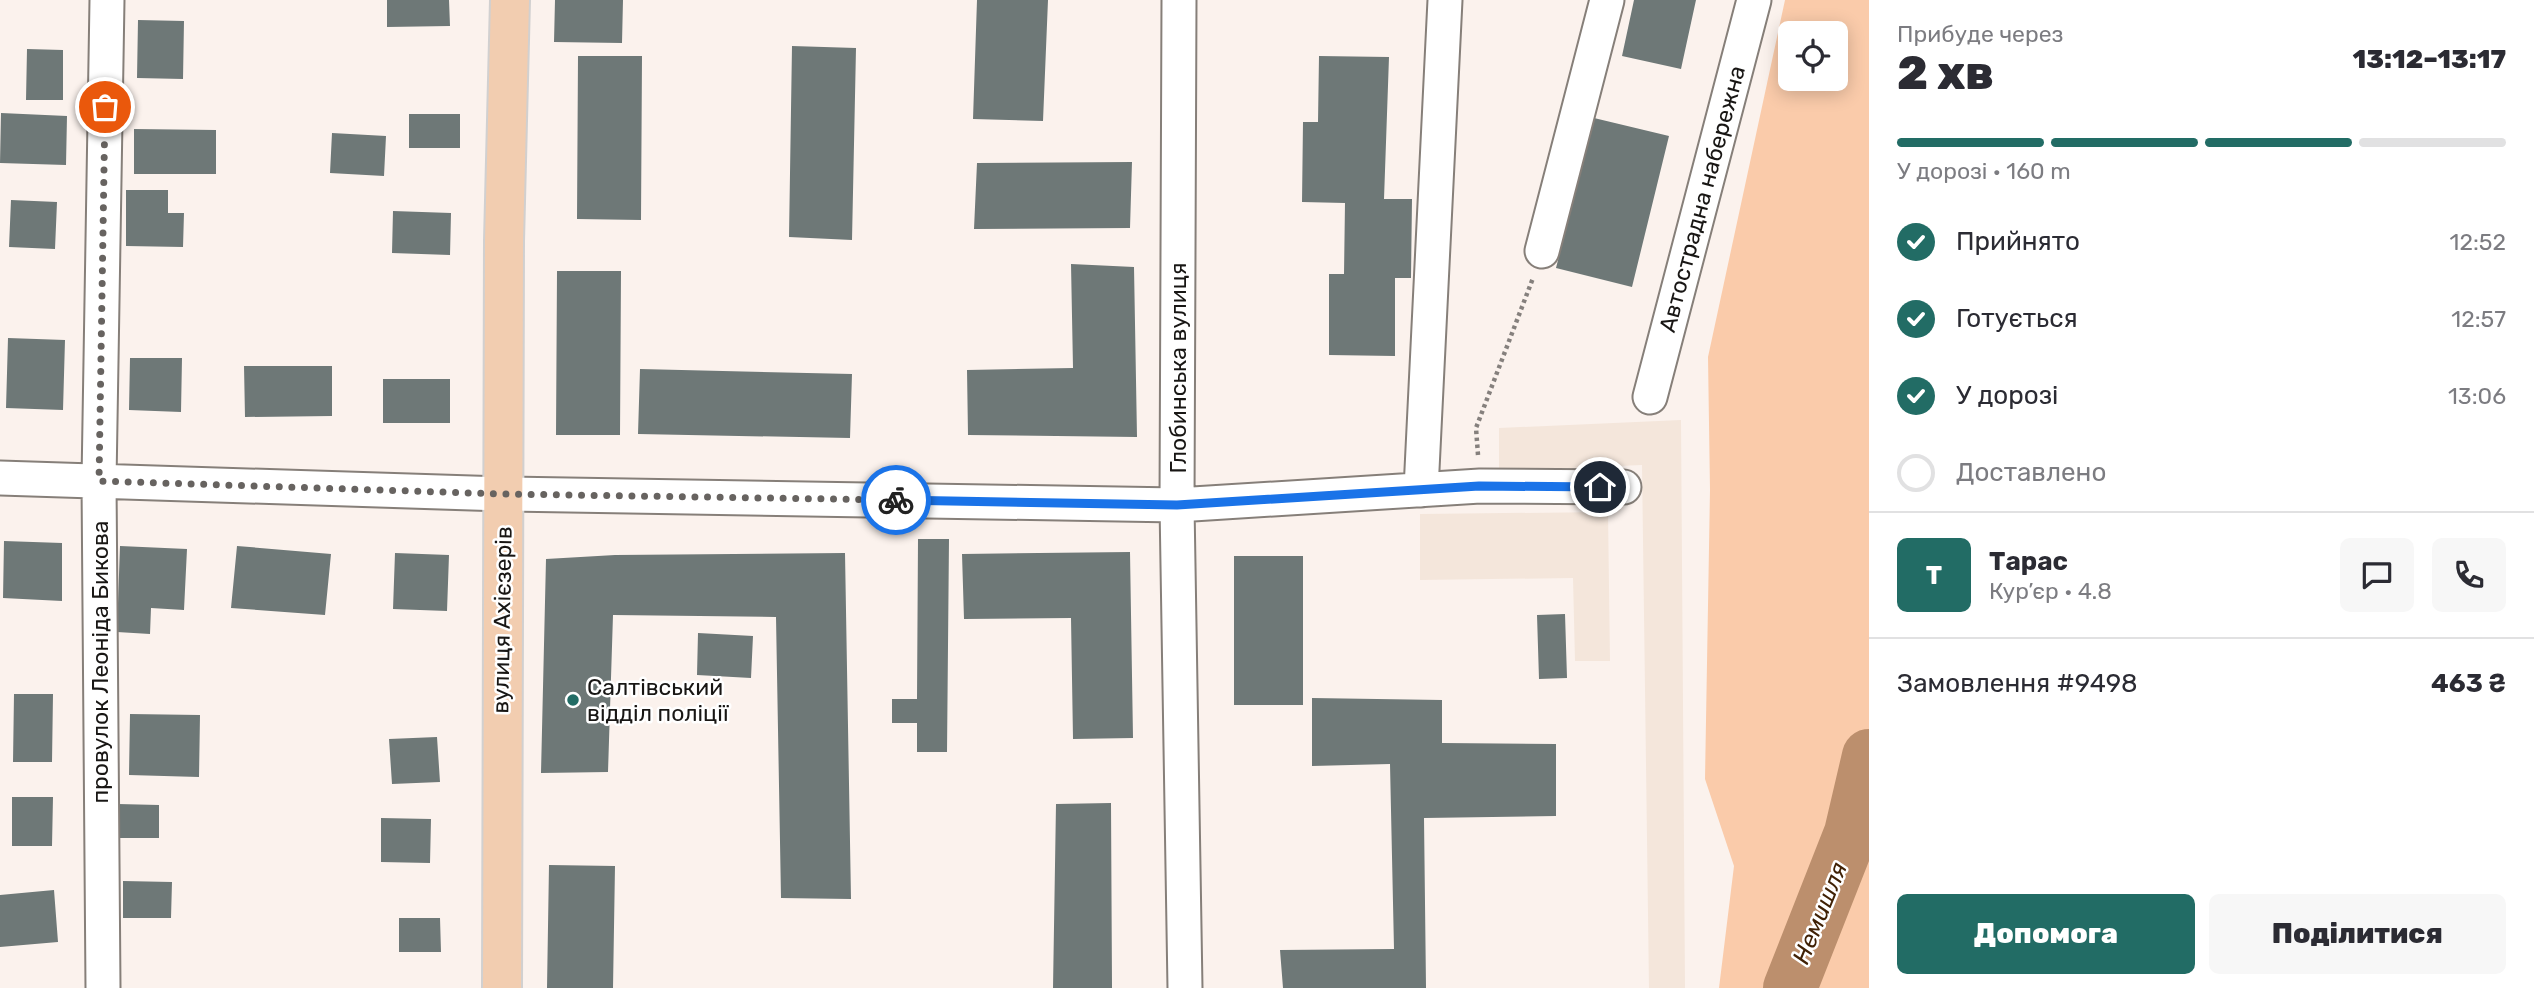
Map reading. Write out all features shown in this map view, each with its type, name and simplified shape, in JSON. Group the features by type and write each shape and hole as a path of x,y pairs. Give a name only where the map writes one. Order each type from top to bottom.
{"main road":[{"name":"вулиця Ахієзерів","path":"502,988 504,241 510,0"}],"street":[{"name":"провулок Леоніда Бикова","path":"103,988 99,481 107,0"},
{"name":"Глобинська вулиця","path":"1178,0 1177,505 1185,988"},
{"path":"1421,490 1445,0"},
{"path":"1542,251 1607,0"},
{"name":"Автострадна набережна","path":"1650,397 1754,0"},
{"path":"0,478 503,494 1177,505 1479,486 1624,487"}],"path":[{"path":"1479,486 1476,428 1510,344 1542,251"}],"shaded area":[{"path":"1785,0 1869,0 1869,988 1719,988 1734,866 1705,779 1710,490 1708,357 1778,32 1778,91 1848,91 1848,21 1780,21"},
{"path":"1681,420 1685,988 1649,988 1642,465 1499,471 1499,428"},
{"path":"1608,512 1610,661 1575,661 1573,578 1420,580 1420,514"}],"building":[{"path":"387,0 449,0 450,26 387,27"},
{"path":"555,0 623,0 622,43 554,42"},
{"path":"977,0 1048,0 1043,121 973,119"},
{"path":"1634,0 1696,0 1681,69 1622,56"},
{"path":"138,20 184,21 183,79 137,78"},
{"path":"792,46 856,48 852,240 789,237"},
{"path":"27,49 63,50 63,100 26,100"},
{"path":"578,56 642,56 641,220 577,219"},
{"path":"1319,56 1389,57 1384,199 1412,199 1411,278 1395,278 1395,356 1329,355 1329,274 1344,274 1345,203 1302,202 1303,122 1318,122"},
{"path":"1,113 67,116 66,165 0,163"},
{"path":"409,114 460,114 460,148 409,148"},
{"path":"1594,118 1669,136 1632,287 1556,268"},
{"path":"134,129 216,130 216,174 134,174"},
{"path":"332,133 386,136 384,176 330,173"},
{"path":"1132,162 1130,228 974,229 977,163"},
{"path":"126,190 168,190 168,213 184,213 183,247 126,246"},
{"path":"11,200 57,202 55,249 9,247"},
{"path":"393,211 451,213 450,255 392,253"},
{"path":"1071,264 1134,267 1137,437 968,435 967,370 1073,368"},
{"path":"557,271 621,271 620,435 556,435"},
{"path":"8,338 65,340 63,410 6,408"},
{"path":"130,358 182,358 181,412 129,410"},
{"path":"244,366 332,366 332,416 245,417"},
{"path":"640,369 852,374 850,438 638,434"},
{"path":"383,379 450,379 450,423 383,423"},
{"path":"918,539 949,539 947,752 917,752 917,723 892,723 892,699 917,699"},
{"path":"4,541 62,543 62,601 3,598"},
{"path":"120,546 187,549 184,610 151,608 150,634 117,632"},
{"path":"237,546 331,554 325,615 231,608"},
{"path":"1130,552 1133,738 1073,739 1071,618 964,619 962,554"},
{"path":"395,553 449,555 447,611 393,609"},
{"path":"845,553 851,899 781,898 776,617 613,615 608,772 541,773 546,559 615,555"},
{"path":"1234,556 1303,556 1303,705 1234,705"},
{"path":"1565,614 1567,678 1539,679 1537,615"},
{"path":"698,633 753,636 751,678 697,675"},
{"path":"14,694 53,694 52,762 13,762"},
{"path":"1312,698 1442,700 1442,743 1556,744 1556,816 1424,818 1426,988 1283,988 1280,950 1394,949 1390,764 1312,766"},
{"path":"130,714 200,715 199,777 129,775"},
{"path":"437,737 440,782 392,784 389,739"},
{"path":"12,797 53,797 52,846 12,846"},
{"path":"1111,803 1112,988 1053,988 1056,804"},
{"path":"118,804 159,805 159,838 118,838"},
{"path":"381,818 431,819 430,863 381,862"},
{"path":"549,865 615,866 613,988 547,988"},
{"path":"123,881 172,882 171,918 123,918"},
{"path":"54,890 58,942 0,947 0,895"},
{"path":"399,918 440,918 441,952 399,952"}],"waterway":[{"name":"Немишля","path":"1790,988 1851,833 1869,756"}],"way so far":[{"path":"105,107 99,481 503,494 896,500"}],"place":[{"name":"Салтівський відділ поліції","path":"573,700"}],"route":[{"path":"896,500 1177,505 1479,486 1600,487"}]}
